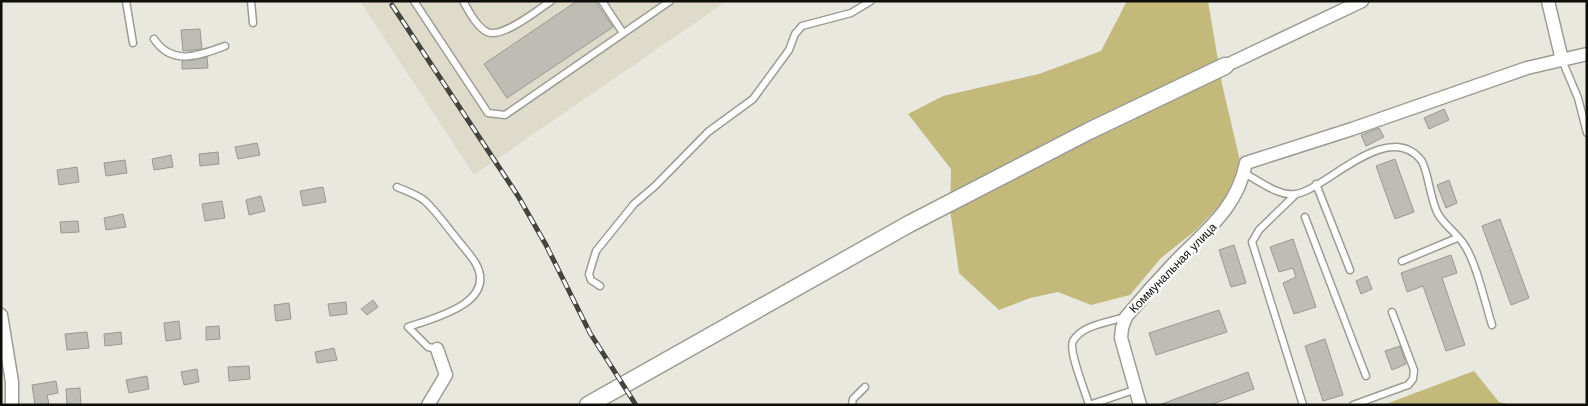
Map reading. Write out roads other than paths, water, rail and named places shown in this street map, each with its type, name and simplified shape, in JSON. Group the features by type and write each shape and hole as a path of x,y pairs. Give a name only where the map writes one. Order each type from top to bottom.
{"street":[{"path":"588,405 909,224 1089,131 1362,1"},
{"path":"1548,1 1562,60"},
{"path":"1245,168 1527,68 1587,54"},
{"name":"Коммунальная улица","path":"1140,405 1134,390 1121,338 1126,317 1177,261 1220,219 1245,168"},
{"path":"1,315 12,382 12,405"},
{"path":"428,405 446,375 437,349"}],"lane":[{"path":"126,1 132,43"},
{"path":"251,1 253,23"},
{"path":"414,1 488,113 505,115 670,1"},
{"path":"463,1 477,24 487,32 499,33 551,1"},
{"path":"602,1 623,33"},
{"path":"600,286 591,280 589,274 596,251 634,204 655,186 708,132 754,99 789,50 795,34 802,26 851,13 871,1"},
{"path":"154,38 162,50 172,56 202,55 224,46"},
{"path":"1562,60 1578,98 1587,133"},
{"path":"1303,405 1252,242 1259,230 1296,194 1362,157 1389,148 1404,149 1420,159 1425,166 1426,177 1439,215 1467,251 1492,325"},
{"path":"1245,168 1282,193 1296,194"},
{"path":"1316,184 1350,270"},
{"path":"398,187 424,200 476,263 481,277 477,290 471,300 446,314 408,327 428,347 437,349"},
{"path":"1305,217 1366,376"},
{"path":"1402,261 1457,238"},
{"path":"1353,405 1408,385 1413,379 1414,370 1392,312"},
{"path":"1126,317 1083,331 1073,341 1072,351 1089,405 1134,390"},
{"path":"852,405 852,399 865,387"}],"railway":[{"path":"392,5 518,196 546,245 590,333 636,405"}]}
